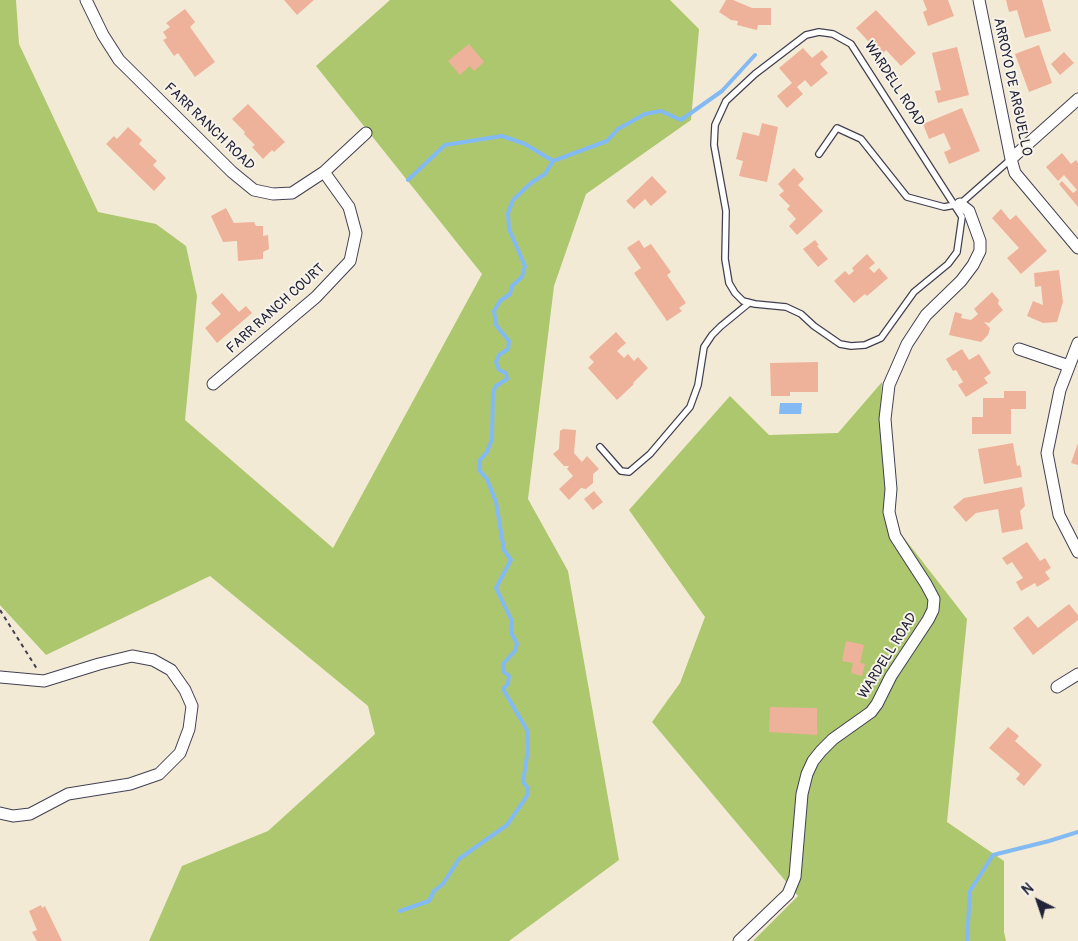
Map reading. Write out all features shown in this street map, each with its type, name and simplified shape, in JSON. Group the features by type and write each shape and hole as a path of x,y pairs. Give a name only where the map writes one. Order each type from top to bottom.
{"street":[{"name":"FARR RANCH ROAD","path":"86,0 103,35 120,60 232,172 254,190 272,194 292,193 324,172 366,133"},
{"name":"ARROYO DE ARGUELLO","path":"978,0 1015,173 1078,248"},
{"path":"1011,159 1078,99"},
{"name":"FARR RANCH COURT","path":"213,384 316,297 350,261 356,233 349,207 324,172"},
{"name":"WARDELL ROAD","path":"739,941 788,894 795,877 802,794 807,774 813,761 833,739 871,712 891,676 933,610 934,599 895,536 890,512 891,489 885,419 889,385 907,344 926,315 973,265 980,251 980,241 969,211 958,204"},
{"path":"1078,343 1060,390 1047,453 1059,515 1078,552"},
{"path":"1020,349 1069,366"},
{"path":"0,677 44,681 132,656 153,660 171,670 185,690 192,706 188,729 180,753 158,774 130,784 68,794 30,814 13,816 0,814"},
{"path":"1057,686 1078,674"}],"lane":[{"name":"WARDELL ROAD","path":"819,32 833,34 851,44 958,204 962,217 957,252 948,264 914,292 880,338 866,345 851,346 840,344 814,326 801,314 786,307 744,301 735,293 729,283 725,259 726,211 714,145 715,125 726,101 755,74 806,35 819,32"},
{"path":"819,154 837,128 861,139 906,198 944,207 958,204 1011,159"},
{"path":"600,447 621,471 629,472 650,454 690,407 698,385 704,347 721,326 749,303"}],"path":[{"path":"0,610 44,681"}],"green space":[{"path":"0,0 16,0 19,44 98,212 156,224 186,246 197,296 185,420 333,548 482,274 316,66 390,0 670,0 699,29 691,120 586,194 554,286 528,499 568,571 619,860 509,941 149,941 182,866 268,831 375,734 368,706 210,576 46,655 0,605"},
{"path":"882,382 880,421 885,489 884,512 967,619 947,822 1004,861 1004,932 1006,941 753,941 798,896 652,722 680,683 705,617 629,510 730,396 769,435 838,433"}],"water":[{"path":"780,403 802,403 801,414 779,414"}],"building":[{"path":"284,0 314,0 297,15"},
{"path":"726,0 733,0 752,8 771,8 771,25 758,25 757,30 737,25 738,21 731,20 719,12"},
{"path":"923,0 948,0 954,16 928,26 923,12 927,10"},
{"path":"1006,0 1042,0 1051,31 1025,38 1017,10 1009,12"},
{"path":"185,9 195,22 190,27 215,62 195,77 178,53 174,56 163,40 167,38 163,32 170,27 166,23"},
{"path":"876,10 916,53 901,66 886,50 881,55 856,28"},
{"path":"469,44 484,62 474,71 470,66 460,75 448,61"},
{"path":"1039,45 1052,83 1029,92 1015,54"},
{"path":"957,47 969,95 938,103 935,91 941,90 932,53"},
{"path":"803,48 812,58 822,50 828,57 820,64 828,73 811,87 805,80 797,87 803,94 787,108 777,96 792,83 779,68"},
{"path":"1064,52 1074,63 1060,75 1051,64"},
{"path":"248,104 285,142 274,152 272,150 263,159 252,147 255,145 244,134 245,132 232,119"},
{"path":"962,108 980,151 949,164 944,152 951,149 944,133 929,139 923,124"},
{"path":"762,123 778,127 767,182 739,176 743,161 736,159 743,132 759,136"},
{"path":"128,127 142,140 139,144 157,161 153,165 166,178 154,191 106,144 114,136 117,139"},
{"path":"1062,153 1071,164 1076,160 1078,163 1078,207 1059,184 1062,181 1073,193 1077,190 1064,175 1058,181 1046,167"},
{"path":"794,168 804,179 798,185 823,211 797,235 789,226 796,219 787,209 790,206 779,195 784,191 778,184"},
{"path":"652,176 667,192 651,206 645,199 634,209 626,201"},
{"path":"226,208 234,223 254,222 256,226 263,226 263,236 268,235 269,249 263,252 263,259 238,261 237,241 223,242 211,216"},
{"path":"1001,209 1010,220 1016,215 1047,251 1021,274 1007,258 1019,248 992,218"},
{"path":"639,240 644,248 651,244 671,272 667,275 686,303 679,308 682,311 667,321 634,273 641,268 627,248"},
{"path":"815,240 819,245 817,246 828,259 818,267 803,249"},
{"path":"867,254 875,263 869,268 874,273 879,268 888,278 867,296 865,294 854,303 834,281 845,271 849,275 854,271 852,268"},
{"path":"1059,270 1063,302 1057,322 1043,323 1027,316 1033,301 1043,305 1041,286 1035,287 1034,273"},
{"path":"992,292 999,300 998,304 1003,310 989,323 984,322 990,328 988,335 981,342 949,335 955,312 962,314 961,318 971,320 978,314 974,309"},
{"path":"222,293 239,312 246,306 252,313 217,343 205,328 221,314 211,303"},
{"path":"616,332 626,343 617,351 624,358 628,354 634,361 638,357 648,368 617,400 588,368 594,362 589,357"},
{"path":"962,349 969,360 979,354 991,373 984,378 988,383 966,397 958,385 963,382 956,370 953,371 946,359"},
{"path":"818,362 818,392 790,392 790,396 771,396 770,363"},
{"path":"1004,391 1026,391 1026,409 1011,409 1011,434 972,434 972,417 983,417 983,398 1004,398"},
{"path":"563,429 576,430 574,453 582,462 587,456 599,469 593,474 593,483 586,489 581,488 569,500 559,489 573,476 567,469 569,466 564,466 553,454 559,449 560,431"},
{"path":"1013,443 1017,466 1020,465 1022,477 984,484 978,449"},
{"path":"1078,443 1078,465 1071,463"},
{"path":"1022,487 1025,506 1020,511 1023,529 1002,533 998,509 976,513 966,522 953,507 964,498"},
{"path":"594,491 603,502 593,510 584,499"},
{"path":"1027,542 1040,561 1045,558 1051,568 1045,572 1050,579 1037,587 1035,583 1021,591 1016,582 1023,578 1012,562 1007,565 1002,558"},
{"path":"1069,604 1078,615 1078,620 1033,655 1013,628 1028,616 1038,628"},
{"path":"846,641 864,645 860,663 865,664 862,676 851,673 853,663 842,661"},
{"path":"770,707 817,708 817,735 769,732"},
{"path":"1008,727 1019,736 1015,741 1042,765 1024,786 1016,779 1020,774 989,748"},
{"path":"41,905 42,908 45,906 62,941 37,941 32,932 37,930 29,911"}],"waterway":[{"path":"400,911 429,901 434,891 443,884 459,859 507,825 527,796 528,788 523,782 528,750 527,730 503,689 508,684 509,676 503,671 504,663 515,651 517,644 511,632 512,621 496,588 511,560 504,550 496,502 487,479 479,470 480,460 487,452 492,439 493,392 496,386 507,379 506,373 499,370 496,362 499,355 508,349 509,341 496,325 494,311 500,301 510,294 512,286 522,277 525,266 509,229 508,213 513,200 531,183 545,174 553,161 607,141 618,129 645,114 661,111 681,120 722,91 755,55"},
{"path":"408,180 445,145 502,136 525,144 553,161"},
{"path":"967,941 970,891 993,855 1078,832"}]}
